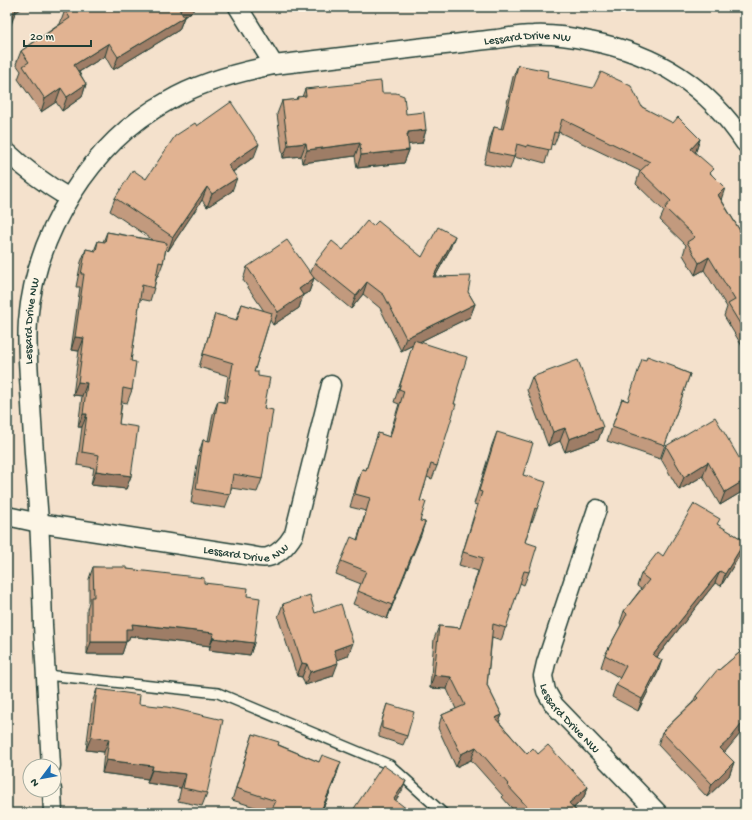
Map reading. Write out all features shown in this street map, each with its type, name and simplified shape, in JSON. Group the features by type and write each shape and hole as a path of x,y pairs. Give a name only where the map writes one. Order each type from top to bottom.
{"street":[{"path":"238,7 274,65"},
{"name":"Lessard Drive NW","path":"51,758 39,523 27,356 28,320 38,266 54,226 69,198 88,171 113,143 133,125 154,109 188,91 227,76 274,65 534,35 578,38 607,44 648,58 670,70 707,98 736,129 745,143"},
{"path":"7,152 46,184 69,198"},
{"name":"Lessard Drive NW","path":"7,516 39,523 252,556 268,557 278,552 288,544 294,534 330,386"},
{"name":"Lessard Drive NW","path":"597,510 546,663 543,676 546,691 554,705 658,813"},
{"path":"52,798 53,813"}],"lane":[{"path":"46,675 218,693 390,765 443,813"}],"building":[{"path":"7,7 13,7 16,11 7,17"},
{"path":"70,7 183,7 179,9 184,17 118,57 109,43 74,65 86,84 67,97 61,88 45,99 23,66 29,62 21,51 70,18 65,10"},
{"path":"518,65 548,71 547,78 593,88 601,72 631,86 642,107 673,123 678,117 700,139 691,149 714,169 710,173 725,188 718,195 745,239 745,332 728,304 735,300 709,257 699,263 687,242 695,237 665,208 671,201 640,171 650,162 562,119 558,133 554,132 550,150 517,144 514,157 489,152 494,127 503,129"},
{"path":"381,81 382,93 396,93 404,96 406,114 424,112 426,130 408,132 409,150 361,155 360,143 307,150 306,143 288,145 282,101 298,99 297,97 306,96 305,89"},
{"path":"231,102 259,144 228,165 237,178 212,194 207,187 173,237 115,198 133,170 146,179 175,136 195,123 197,126"},
{"path":"367,221 373,226 378,221 422,257 438,227 455,236 433,277 471,276 468,292 475,304 406,338 384,295 367,282 356,296 315,263 332,241 343,250"},
{"path":"107,232 167,243 163,263 159,262 154,288 142,285 131,361 136,362 132,390 123,388 119,424 138,427 131,476 96,471 99,455 82,452 87,414 83,414 87,383 78,382 84,338 75,337 84,274 81,274 86,249 96,251 98,241 105,242"},
{"path":"287,240 314,278 299,289 303,295 278,312 247,267"},
{"path":"242,304 272,313 254,372 258,372 258,376 270,378 264,408 273,410 262,479 233,474 230,495 196,489 203,440 210,441 218,401 226,403 233,363 203,354 215,314 237,320"},
{"path":"414,340 467,357 457,390 454,404 456,404 437,466 431,464 420,501 426,502 420,521 425,522 392,605 358,591 366,571 341,561 351,537 358,540 370,498 355,494 362,469 366,470 378,433 390,437 404,391 399,389"},
{"path":"647,356 675,366 675,368 690,374 665,445 612,427 622,399 628,401 642,359 646,360"},
{"path":"578,360 603,427 569,439 565,428 553,432 532,377"},
{"path":"715,417 745,468 745,480 725,492 708,462 684,477 666,446"},
{"path":"497,432 533,443 523,475 546,482 537,509 535,508 525,542 537,546 529,572 524,571 506,628 493,624 487,685 502,715 495,718 527,754 533,748 538,754 548,745 588,787 569,803 578,813 533,813 507,785 508,784 476,747 461,754 442,715 465,705 451,677 434,675 439,626 460,628 483,558 463,552 482,492 479,491"},
{"path":"694,504 720,519 717,524 745,541 725,574 720,571 653,655 662,660 642,699 616,685 626,666 605,655 627,614 624,611 649,580 641,574 658,552 663,556"},
{"path":"93,567 127,567 127,569 204,578 204,583 248,588 247,596 260,598 254,643 213,638 214,633 132,624 133,629 126,629 126,642 91,642 91,597 94,597"},
{"path":"310,595 315,613 341,604 353,643 334,650 338,663 310,672 307,664 302,663 283,604"},
{"path":"745,648 745,720 730,739 720,748 734,762 712,784 662,732 698,698 696,696 718,669 719,670"},
{"path":"97,689 140,695 139,704 167,707 223,720 207,793 183,788 186,774 152,770 153,766 106,760 109,739 91,737"},
{"path":"387,704 414,712 407,736 382,728 382,721"},
{"path":"253,734 279,742 278,745 319,762 322,755 341,762 320,813 280,813 272,809 276,801 236,788"},
{"path":"383,765 406,781 394,799 412,813 351,813"}]}
